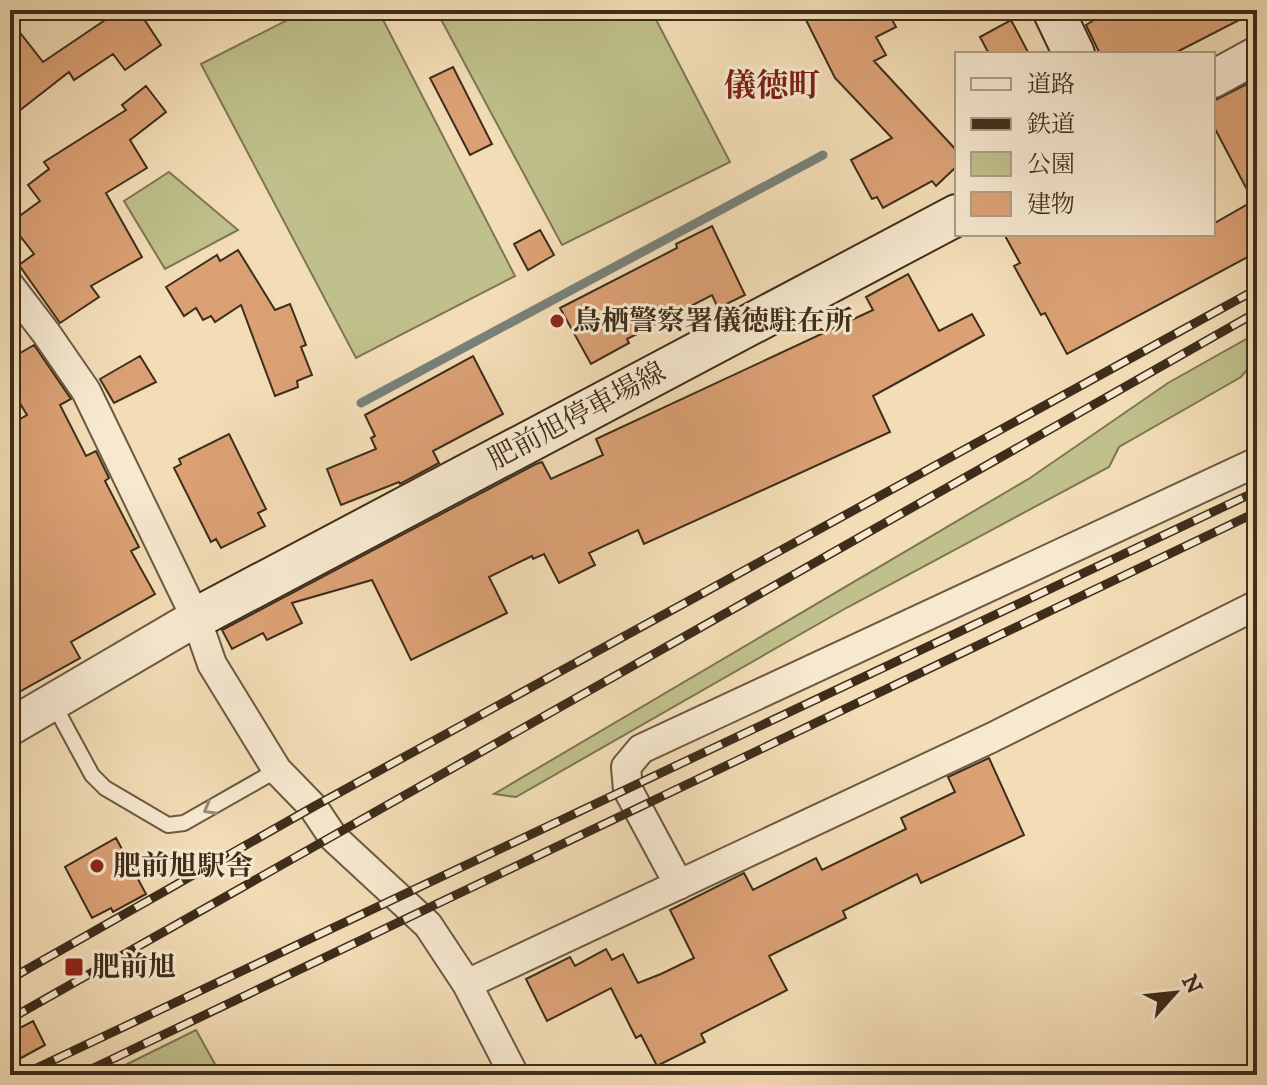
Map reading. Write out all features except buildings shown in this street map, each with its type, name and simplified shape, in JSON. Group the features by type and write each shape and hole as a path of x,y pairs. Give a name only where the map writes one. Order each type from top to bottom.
{"main road":[{"path":"1053,10 1073,52"},
{"name":"肥前旭停車場線","path":"196,618 955,216"}],"street":[{"path":"1215,78 1257,55"},
{"path":"10,286 86,391 196,618 212,664 277,770 313,807 333,837 428,925 467,984 514,1075"},
{"path":"679,885 628,790 626,767 641,749 1257,462"},
{"path":"467,984 991,738 1257,605"},
{"path":"10,727 196,618"}],"lane":[{"path":"53,702 92,775 105,788 168,825 184,823 277,770"}],"green space":[{"path":"307,10 378,10 515,276 356,358 201,64"},
{"path":"436,10 651,10 730,162 562,245"},
{"path":"169,172 238,230 165,269 124,201"},
{"path":"1257,333 1257,358 1241,377 1119,447 1109,467 848,607 516,797 494,794 1030,478 1168,383"},
{"path":"196,1030 221,1075 105,1075"}],"waterway":[{"path":"361,403 823,155"}],"railway":[{"path":"10,979 313,807 1257,289"},
{"path":"10,1019 1257,312"},
{"path":"22,1075 1257,491"},
{"path":"79,1075 1257,512"}],"place":[{"name":"鳥栖警察署儀徳駐在所","path":"557,321"},
{"name":"肥前旭駅舎","path":"97,866"},
{"name":"肥前旭","path":"74,967"}],"district":[{"name":"儀徳町","path":"772,87"}]}
